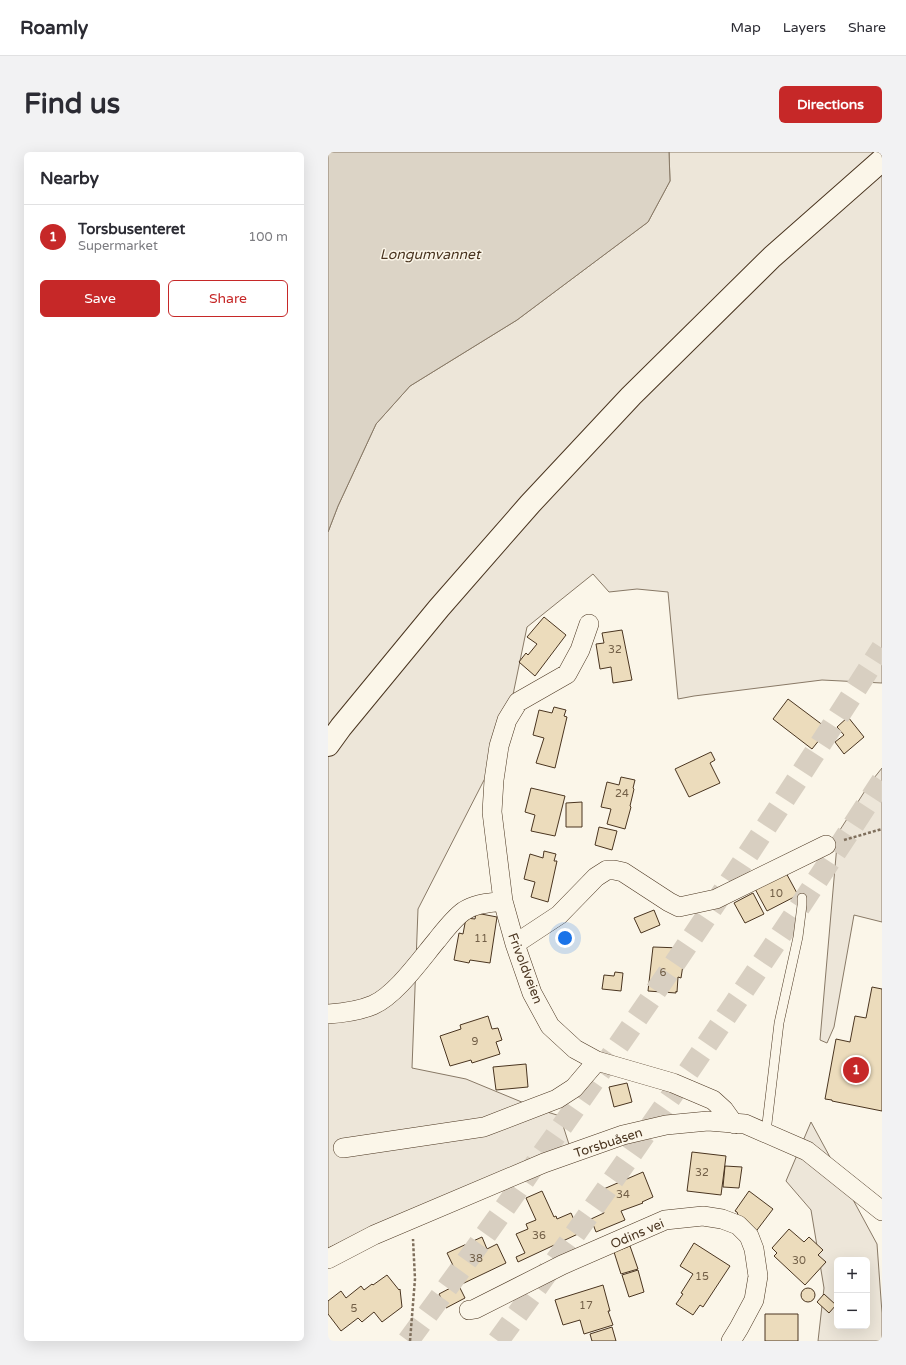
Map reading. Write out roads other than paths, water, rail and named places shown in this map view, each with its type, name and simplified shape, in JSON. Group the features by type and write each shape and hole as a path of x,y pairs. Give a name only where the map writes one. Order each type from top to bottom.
{"main road":[{"path":"328,721 428,599 514,500 616,392 763,247 870,152"},
{"path":"328,745 341,727 439,608 530,504 631,396 772,257 882,160"}],"street":[{"name":"Frivoldveien","path":"589,624 580,650 567,674 518,702 507,720 499,746 494,780 492,812 503,901 515,944 532,993 550,1026 575,1049 597,1060 673,1083 713,1100 724,1110 734,1124"},
{"path":"515,944 559,915 596,877 607,870 623,872 679,907 716,899 826,845"},
{"path":"328,1014 354,1011 374,1005 388,996 406,978 446,929 464,911 479,904 503,901"},
{"path":"342,1148 484,1126 557,1099 574,1088 597,1060"},
{"name":"Torsbuåsen","path":"328,1259 374,1235 544,1163 623,1135 666,1125 708,1121 745,1124 807,1151 882,1211"},
{"name":"Odins vei","path":"469,1310 475,1309 562,1265 665,1220 703,1216 722,1219 738,1225 748,1236 754,1249 758,1276 754,1300 731,1341"}],"lane":[{"path":"766,1132 779,1023 798,937 802,898"}],"water":[{"name":"Longumvannet","path":"328,152 669,152 670,181 648,222 517,320 410,386 376,424 338,506 328,532"}],"tunnel":[{"path":"408,1341 575,1108 665,978 753,847 882,648"},
{"path":"498,1341 694,1064 882,781"}],"place":[{"name":"Torsbusenteret","path":"856,1070"}]}
